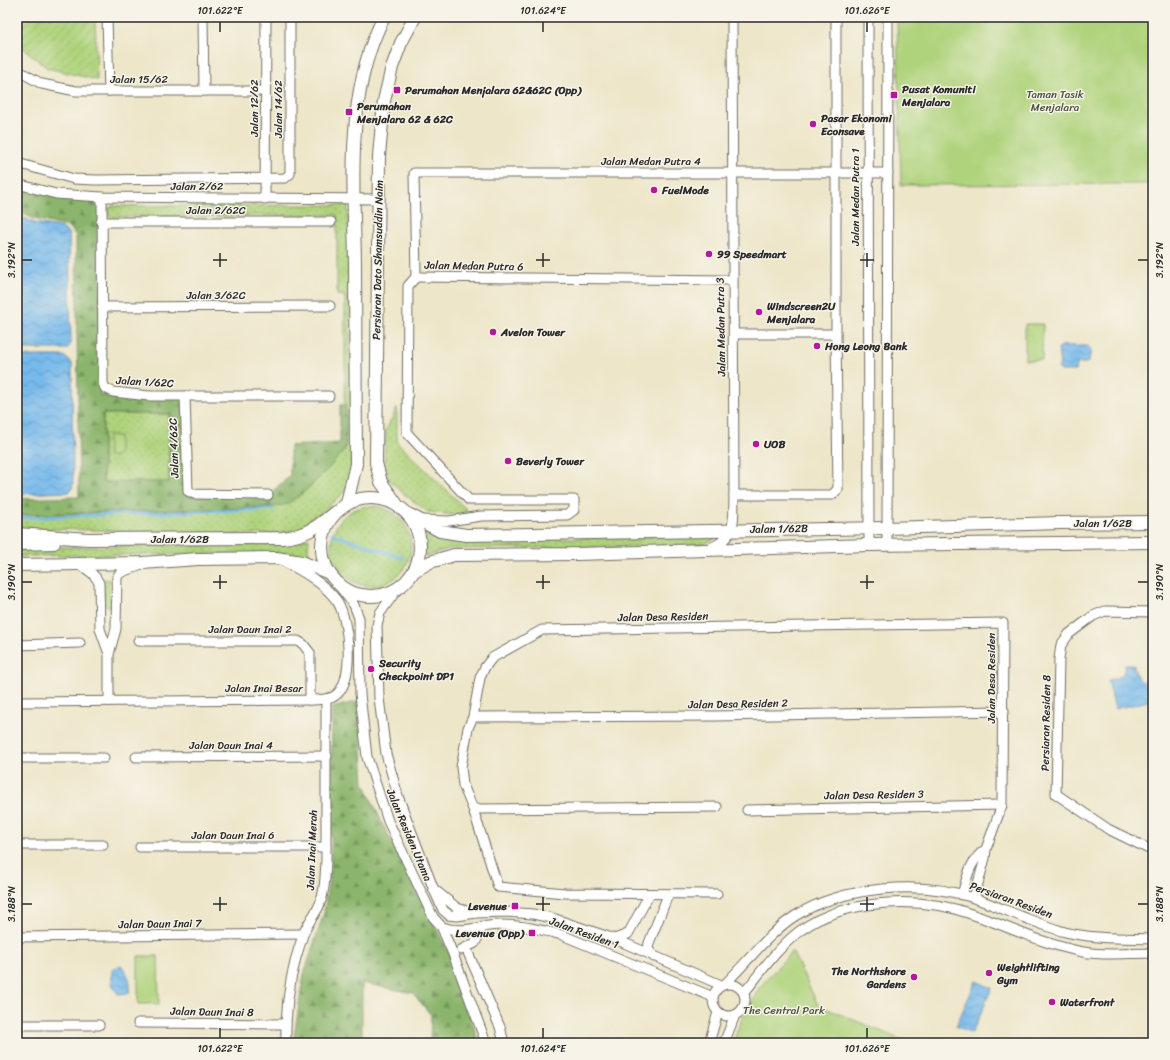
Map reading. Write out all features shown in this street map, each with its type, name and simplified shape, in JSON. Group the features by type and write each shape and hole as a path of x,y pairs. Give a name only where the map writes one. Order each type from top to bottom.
{"main road":[{"name":"Persiaran Dato Shamsuddin Naim","path":"347,503 356,464 354,199 357,110 367,60 377,31 384,17"},
{"name":"Persiaran Dato Shamsuddin Naim","path":"396,503 381,482 376,463 379,156 384,102 392,67 401,42 415,17"},
{"path":"363,497 380,498 396,503 413,517 418,528 421,543 420,558 414,572 398,588 386,594 372,596 359,595 347,590 333,578 322,558 321,542 326,526 335,512 347,503 363,497"},
{"name":"Jalan 1/62B","path":"17,534 88,540 289,537 302,535 313,530 335,512"},
{"name":"Jalan 1/62B","path":"413,517 433,529 458,534 887,528 1153,522"},
{"path":"17,544 88,540"},
{"name":"Jalan 1/62B","path":"414,572 430,562 454,555 868,545 1153,542"},
{"name":"Jalan 1/62B","path":"20,564 80,565 198,559 276,558 302,562 333,578"}],"street":[{"path":"107,17 109,92"},
{"path":"203,17 204,91"},
{"name":"Jalan 12/62","path":"266,17 266,199"},
{"name":"Jalan 14/62","path":"266,178 285,178 290,174 290,17"},
{"name":"Jalan Medan Putra 3","path":"732,17 732,280 734,334 734,495 732,530"},
{"name":"Jalan Medan Putra 1","path":"734,495 832,495 838,489 836,334 836,17"},
{"name":"Jalan Medan Putra 1","path":"868,17 868,545"},
{"path":"887,545 888,17"},
{"name":"Jalan 15/62","path":"17,70 42,84 76,91 266,91"},
{"name":"Jalan 2/62","path":"17,163 74,179 266,178"},
{"name":"Jalan Medan Putra 4","path":"414,173 888,173"},
{"name":"Jalan Medan Putra 6","path":"414,173 416,277 732,280"},
{"name":"Jalan 2/62","path":"17,184 56,194 102,197 379,199"},
{"name":"Jalan 1/62C","path":"102,197 101,222 104,388 113,392 148,396 329,396"},
{"name":"Jalan 2/62C","path":"101,222 331,222"},
{"path":"413,517 449,521 481,516 567,516 574,510 574,500 469,500 407,433 408,286 416,277"},
{"name":"Jalan 3/62C","path":"102,307 330,306"},
{"path":"734,334 836,334"},
{"name":"Jalan 4/62C","path":"185,396 188,491 194,494 268,495"},
{"path":"705,550 722,542 732,530"},
{"path":"276,558 295,567 320,584 337,602 343,613 347,642 346,675 338,694 326,699"},
{"path":"109,701 109,654 116,629 117,577 120,573 142,563"},
{"path":"80,565 97,578 100,629 109,654"},
{"name":"Jalan Residen Utama","path":"333,578 354,606 359,618 360,694 367,757 381,805 433,917 441,926 486,1043"},
{"name":"Jalan Residen Utama","path":"398,588 384,606 378,619 379,707 386,754 399,799 434,890 443,910 449,915"},
{"name":"Persiaran Residen 8","path":"1153,612 1105,611 1093,616 1074,629 1061,645 1059,659 1056,794 1108,829 1153,851"},
{"path":"100,617 116,617"},
{"name":"Jalan Desa Residen","path":"717,894 649,895 565,893 498,887 473,809 463,785 461,767 468,728 473,717 480,678 485,667 492,658 542,630 1003,622 1004,711 1002,805 986,849 974,898"},
{"name":"Jalan Daun Inai 2","path":"138,641 298,641 303,644 310,653 310,700"},
{"path":"17,645 80,643"},
{"name":"Jalan Inai Besar","path":"17,702 326,699"},
{"name":"Jalan Inai Merah","path":"286,1043 286,1024 291,982 303,934 322,899 326,872 326,699"},
{"name":"Jalan Desa Residen 2","path":"473,717 716,716 1004,711"},
{"name":"Jalan Daun Inai 4","path":"136,757 327,756"},
{"path":"17,758 104,758"},
{"name":"Jalan Desa Residen 3","path":"746,810 1002,805"},
{"path":"473,809 717,807"},
{"path":"17,845 103,844"},
{"name":"Jalan Daun Inai 6","path":"140,847 326,847"},
{"name":"Jalan Desa Residen","path":"962,895 970,868 977,855 986,849"},
{"name":"Persiaran Residen","path":"723,984 780,927 795,916 820,903 843,895 867,891 925,889 962,895 974,898 1031,922 1067,932 1106,938 1153,939"},
{"path":"434,890 457,908 476,913"},
{"path":"615,940 628,934 649,895"},
{"path":"654,957 648,949 649,943 668,895"},
{"path":"744,993 789,940 812,923 827,916 848,910 891,903 914,902 955,909 1042,942 1083,952 1153,953"},
{"name":"Jalan Residen 1","path":"449,915 457,916 476,913 533,914 552,918 615,940 723,984"},
{"path":"441,926 449,915"},
{"name":"Jalan Residen 1","path":"441,926 452,930 483,926 517,926 562,936 713,997"},
{"path":"453,954 475,943 479,938 483,926"},
{"name":"Jalan Daun Inai 7","path":"17,938 303,934"},
{"path":"466,948 500,1027 504,1043"},
{"path":"723,984 737,985 744,993 745,1004 740,1012 735,1015 726,1016 718,1012 713,1002 713,997 723,984"},
{"path":"709,1043 718,1012"},
{"path":"724,1043 735,1015"},
{"name":"Jalan Daun Inai 8","path":"138,1023 286,1024"},
{"path":"17,1025 98,1025"}],"green space":[{"path":"17,17 95,17 97,80 47,68 17,43"},
{"name":"Taman Tasik Menjalara","path":"897,17 1153,17 1153,184 901,185"},
{"path":"17,186 100,200 100,396 185,396 186,495 268,495 290,476 290,446 340,443 340,405 346,405 345,449 328,469 304,492 287,504 274,507 17,515 17,499 79,497 76,236 70,227 34,219 17,211","holes":["103,414 169,414 169,482 103,482"]},
{"path":"348,205 352,472 345,491 340,496 306,526 294,531 276,533 232,535 101,530 17,529 17,515 258,508 287,504 304,492 328,469 345,449 345,296 337,295 337,215 111,217 108,215 108,210 112,206"},
{"path":"1025,324 1043,324 1042,360 1025,360"},
{"path":"397,408 397,442 466,509 466,513 456,515 428,512 404,494 389,480 384,467 386,430"},
{"path":"103,414 169,414 169,482 103,482"},
{"path":"108,435 119,436 119,456 108,456"},
{"path":"363,506 379,506 400,517 411,538 411,554 400,575 379,586 363,586 349,580 342,575 337,568 331,554 331,538 337,524 342,517 349,512"},
{"path":"425,533 439,540 719,536 705,544 686,546 448,549 425,557"},
{"path":"309,538 308,548 310,560 294,553 17,556 17,548 295,543"},
{"path":"105,579 111,580 113,586 113,598 109,607 103,604 103,581"},
{"path":"359,701 364,783 383,825 450,955 479,1043 430,1043 431,1015 413,993 362,983 362,1043 293,1043 304,974 324,913 331,865 332,708"},
{"name":"The Central Park","path":"792,951 818,1005 909,1043 733,1043 740,1023 759,988"},
{"path":"138,956 158,956 159,1004 138,1004"}],"water":[{"path":"17,215 34,223 61,227 69,234 71,344 67,349 17,349"},
{"path":"1061,346 1087,346 1091,349 1089,361 1087,363 1078,363 1075,371 1061,371 1058,368 1060,365 1058,349"},
{"path":"17,356 64,356 72,363 73,484 72,489 69,492 17,494"},
{"path":"1125,665 1134,665 1137,676 1142,681 1148,683 1153,682 1153,700 1115,709 1108,680 1120,676"},
{"path":"121,965 129,978 130,989 129,993 118,994 112,984 112,970"},
{"path":"976,981 992,988 972,1033 956,1026"}],"waterway":[{"path":"17,518 273,509"},
{"path":"332,534 403,558"}],"place":[{"name":"Perumahan Menjalara 62&62C (Opp)","path":"397,90"},
{"name":"Pusat Komuniti Menjalara","path":"894,95"},
{"name":"Perumahan Menjalara 62 & 62C","path":"349,112"},
{"name":"Pasar Ekonomi Econsave","path":"813,124"},
{"name":"FuelMode","path":"654,190"},
{"name":"99 Speedmart","path":"709,254"},
{"name":"Windscreen2U Menjalara","path":"759,312"},
{"name":"Avelon Tower","path":"493,332"},
{"name":"Hong Leong Bank","path":"817,346"},
{"name":"UOB","path":"756,444"},
{"name":"Beverly Tower","path":"508,461"},
{"name":"Security Checkpoint DP1","path":"371,669"},
{"name":"Levenue","path":"515,906"},
{"name":"Levenue (Opp)","path":"532,933"},
{"name":"Weightlifting Gym","path":"989,973"},
{"name":"The Northshore Gardens","path":"914,977"},
{"name":"Waterfront","path":"1052,1002"}]}
